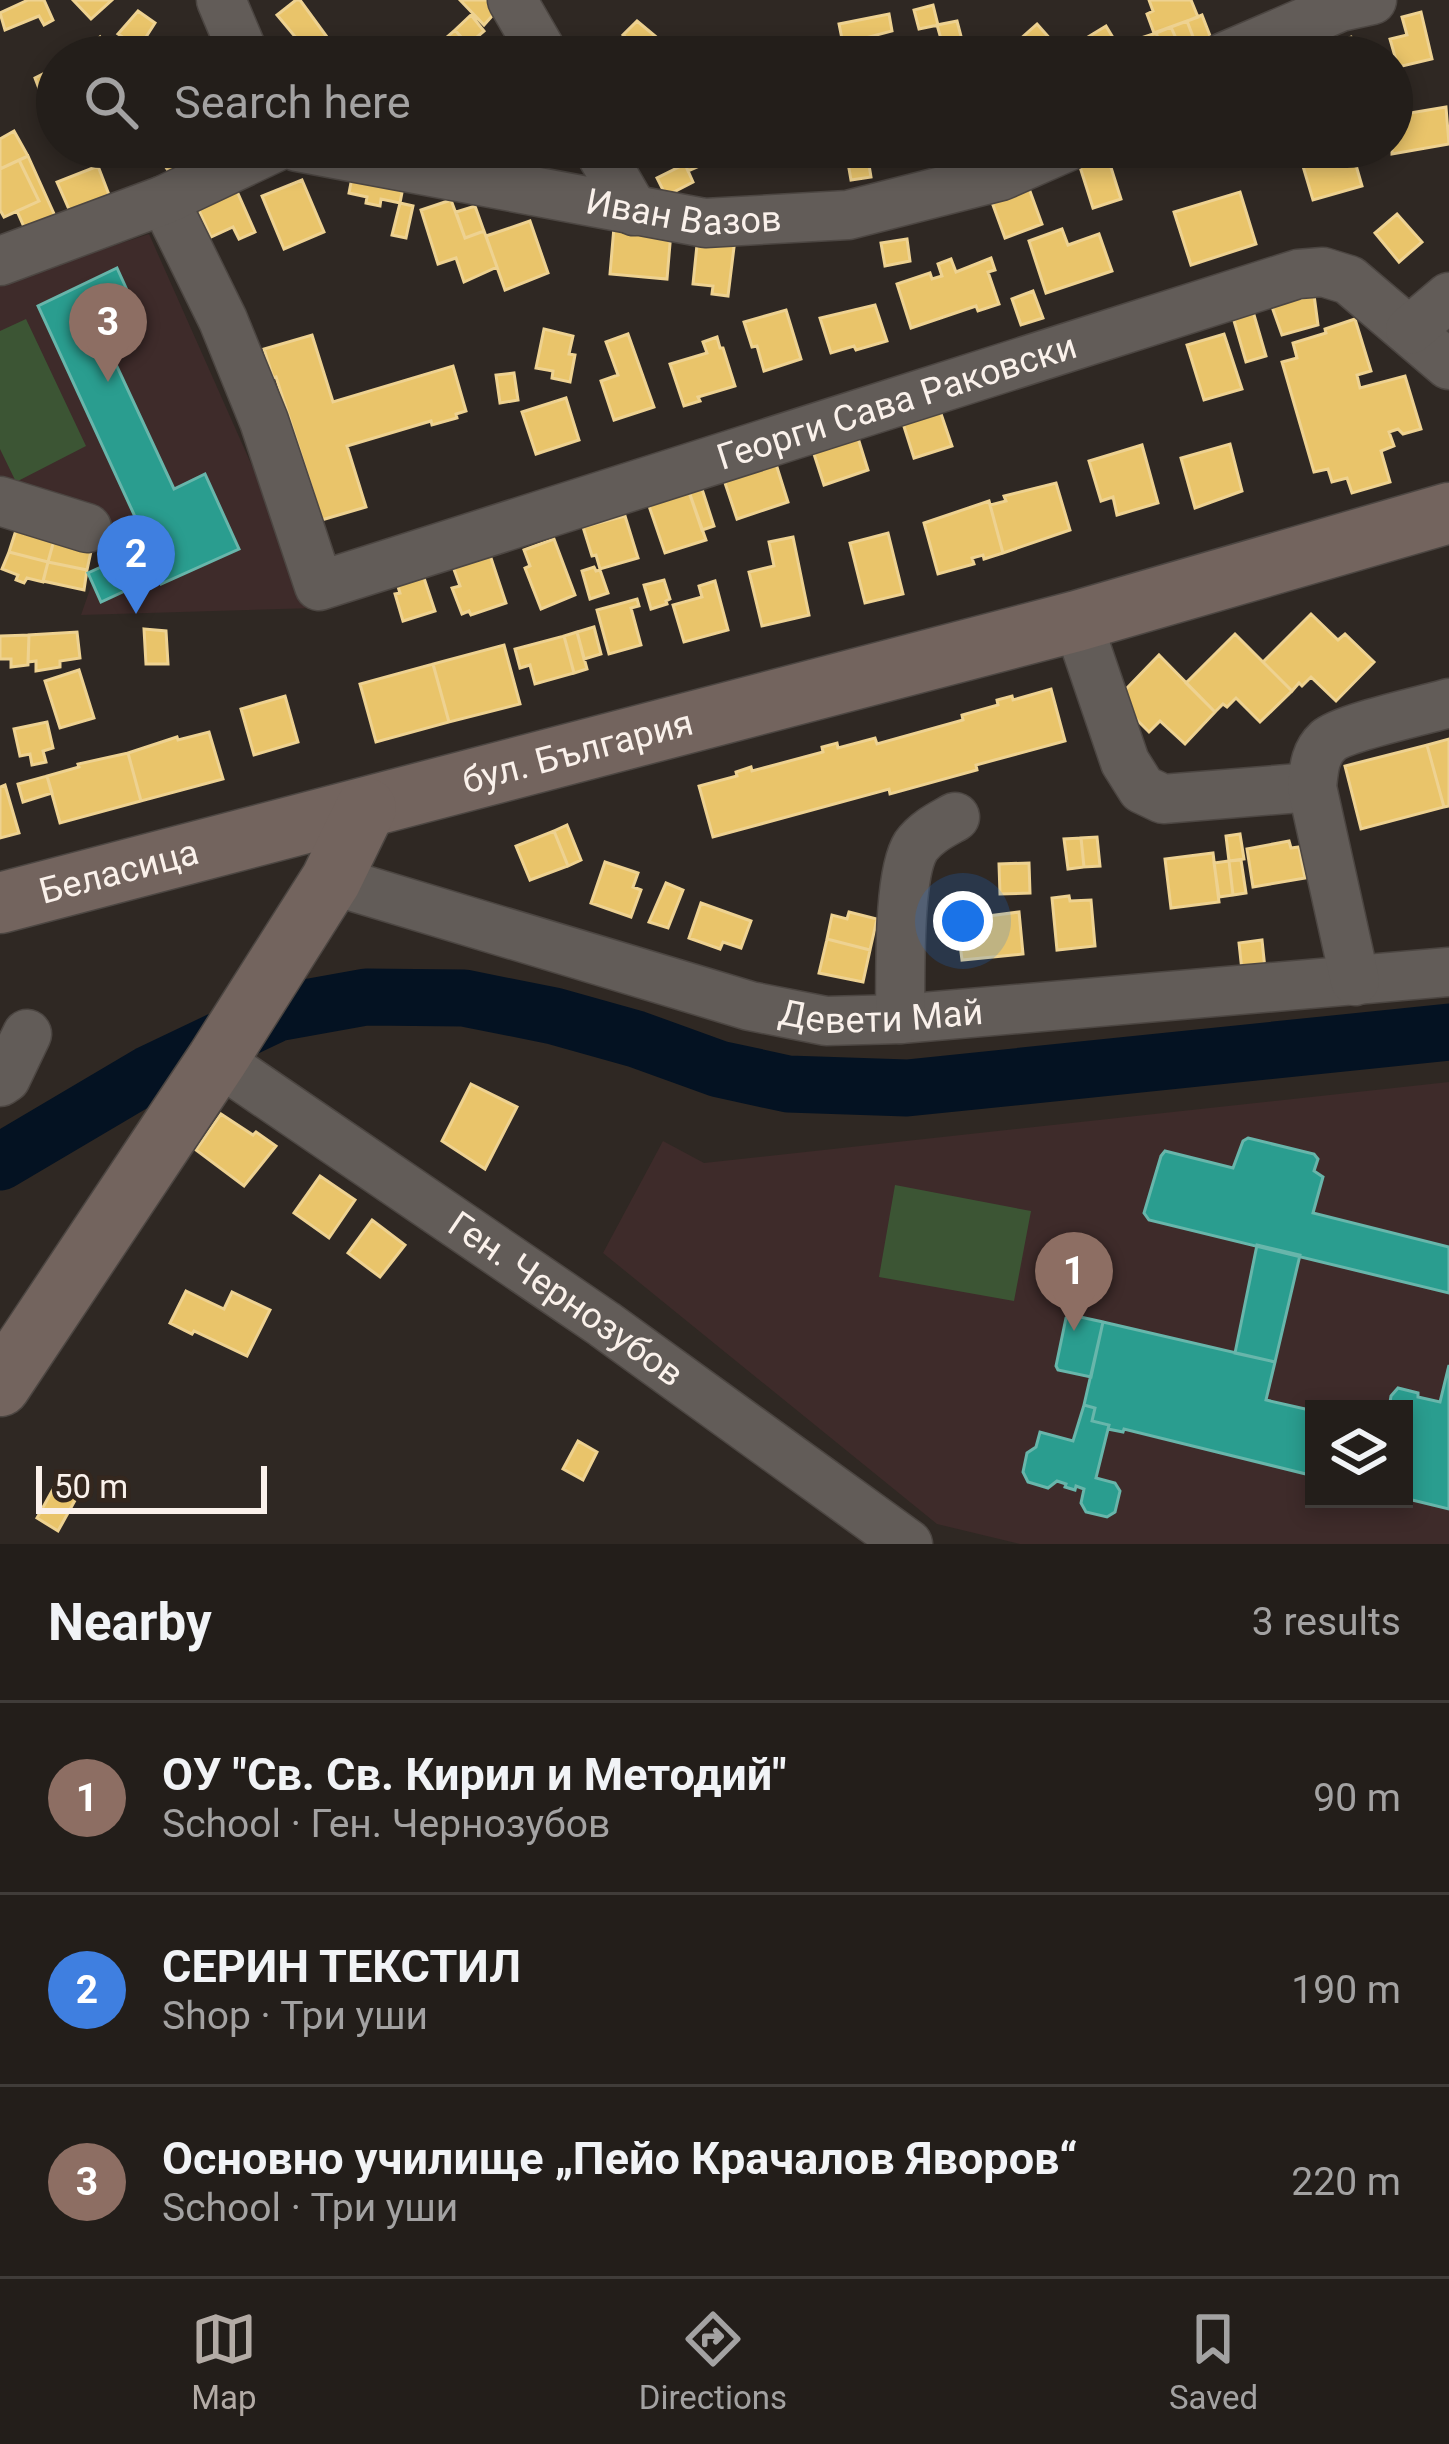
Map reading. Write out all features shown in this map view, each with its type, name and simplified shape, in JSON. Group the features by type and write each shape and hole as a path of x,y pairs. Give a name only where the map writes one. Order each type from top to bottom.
{"main road":[{"name":"бул. България","path":"366,808 1077,621 1449,513"},
{"name":"Беласица","path":"0,902 366,808"},
{"path":"0,1386 218,1058 316,903 366,808"},
{"name":"Беласица","path":"239,840 277,861 316,903"}],"street":[{"path":"221,0 236,36"},
{"path":"512,0 533,36"},
{"path":"1272,36 1350,2"},
{"path":"0,261 164,200 232,168"},
{"name":"Иван Вазов","path":"408,168 705,223 848,215 1019,168"},
{"path":"609,168 634,211"},
{"name":"Георги Сава Раковски","path":"164,200 264,421 319,586 1298,274 1323,272 1349,280 1449,365"},
{"path":"1410,330 1449,297"},
{"path":"0,501 87,528"},
{"path":"1077,621 1125,762 1142,788 1163,800 1312,787"},
{"path":"1355,981 1312,787 1317,755 1330,738 1349,730 1449,703"},
{"path":"900,1018 905,877 914,848 928,832 955,817"},
{"name":"Девети Май","path":"316,903 826,1021 1449,972"},
{"path":"0,1082 27,1034"},
{"name":"Ген. Чернозубов","path":"218,1058 604,1324 908,1544"}],"shaded area":[{"path":"149,234 315,608 81,615 105,546 91,515 0,481 0,283"},
{"path":"1449,1082 1449,1544 1020,1544 937,1524 603,1253 663,1141 704,1163"}],"green space":[{"path":"26,319 86,446 16,482 0,449 0,331"},
{"path":"895,1185 1031,1211 1014,1301 879,1277"}],"building: Homes":[{"path":"28,0 44,0 53,20 44,25 39,16 5,30 0,13"},
{"path":"73,0 112,0 91,19"},
{"path":"300,0 326,36 294,36 277,15"},
{"path":"460,0 496,0 501,6 484,25"},
{"path":"1149,0 1191,0 1198,17 1154,33 1147,14 1153,11"},
{"path":"933,5 938,25 919,29 914,10"},
{"path":"138,11 155,23 147,36 118,34"},
{"path":"1421,12 1432,59 1413,63 1413,36 1403,36 1407,35 1402,17"},
{"path":"889,14 892,31 841,36 839,24"},
{"path":"471,15 484,31 478,36 460,36 455,30"},
{"path":"1202,15 1210,36 1193,36 1187,21"},
{"path":"637,21 655,36 624,36"},
{"path":"957,21 961,36 940,36 937,25"},
{"path":"1187,21 1193,36 1175,36 1171,27"},
{"path":"1037,24 1048,36 1024,36"},
{"path":"1106,26 1112,36 1090,36"},
{"path":"1171,27 1175,36 1157,36"},
{"path":"1446,107 1449,144 1413,150 1413,112"},
{"path":"14,131 28,156 0,169 0,139"},
{"path":"28,156 59,225 28,236 17,211 39,201 19,160"},
{"path":"19,160 39,201 4,217 0,169"},
{"path":"99,168 111,200 72,216 57,182"},
{"path":"166,168 187,168 173,178"},
{"path":"687,168 693,182 666,196 657,178"},
{"path":"849,168 870,168 871,177 851,180"},
{"path":"1080,168 1111,168 1121,199 1093,208"},
{"path":"1303,168 1357,168 1362,186 1313,200"},
{"path":"353,172 404,182 400,203 381,199 380,206 349,193"},
{"path":"302,180 324,232 284,249 262,196"},
{"path":"1027,183 1042,224 1005,238 990,197"},
{"path":"236,189 255,232 239,239 233,227 211,237 197,206"},
{"path":"1240,192 1256,244 1191,265 1174,212"},
{"path":"451,200 465,238 484,231 497,267 464,282 456,258 438,264 421,210"},
{"path":"400,203 413,206 406,238 392,235"},
{"path":"475,206 484,231 465,238 456,212"},
{"path":"1397,214 1422,242 1399,262 1375,233"},
{"path":"530,221 548,273 505,290 486,236"},
{"path":"614,227 671,232 667,279 610,274"},
{"path":"1062,229 1068,245 1099,234 1112,271 1046,293 1029,241"},
{"path":"698,235 735,239 728,296 712,294 713,286 693,284"},
{"path":"907,239 910,261 885,266 881,243"},
{"path":"991,258 995,270 988,272 999,304 978,311 976,306 911,328 897,284 930,273 932,279 942,276 938,264 951,259 956,272"},
{"path":"1033,291 1043,318 1021,325 1012,299"},
{"path":"1314,295 1318,325 1282,335 1272,307"},
{"path":"875,305 887,341 831,353 820,318"},
{"path":"1252,308 1266,356 1246,362 1232,314"},
{"path":"786,310 801,359 764,371 744,322"},
{"path":"1355,319 1371,371 1357,375 1360,388 1405,376 1421,429 1389,432 1394,446 1381,451 1390,482 1352,493 1347,478 1332,482 1328,469 1314,472 1282,362 1297,358 1293,343"},
{"path":"544,329 573,336 570,382 552,378 553,371 536,368"},
{"path":"628,334 654,407 614,420 601,381 618,375 606,342"},
{"path":"1224,334 1242,389 1204,400 1187,345"},
{"path":"312,335 333,402 453,366 466,411 456,414 457,418 347,446 366,507 318,521 313,492 264,349"},
{"path":"717,337 735,386 684,406 670,364 707,353 703,342"},
{"path":"514,373 518,400 500,403 496,375"},
{"path":"566,398 579,440 536,454 522,412"},
{"path":"937,402 952,446 914,458 900,414"},
{"path":"858,438 868,470 824,485 813,451"},
{"path":"1230,444 1242,491 1195,508 1181,458"},
{"path":"1142,445 1158,503 1117,515 1113,497 1101,501 1089,461"},
{"path":"776,464 788,502 737,519 724,480"},
{"path":"1056,483 1070,530 1003,553 990,505 1006,501 1004,496"},
{"path":"687,486 706,540 665,553 649,506"},
{"path":"702,489 714,526 702,530 689,492"},
{"path":"989,501 1003,553 972,558 974,564 938,574 924,523"},
{"path":"625,516 638,558 600,569 583,527"},
{"path":"18,524 56,533 48,562 9,552"},
{"path":"56,533 93,542 87,570 48,562"},
{"path":"888,533 903,594 865,603 850,543"},
{"path":"793,537 809,615 762,626 749,572 774,566 769,542"},
{"path":"554,539 575,595 541,609 525,568 530,566 524,550"},
{"path":"9,552 48,562 43,582 27,578 24,583 2,569"},
{"path":"489,552 506,603 462,614 452,588 460,586 452,564"},
{"path":"48,562 87,570 84,590 43,581"},
{"path":"420,566 435,611 403,621 394,574"},
{"path":"600,570 608,593 590,599 582,571"},
{"path":"664,580 670,599 651,609 644,585"},
{"path":"715,581 728,630 684,642 673,605 702,597 699,586"},
{"path":"637,599 639,606 631,608 641,645 609,654 597,610"},
{"path":"1311,614 1338,640 1345,634 1374,662 1336,701 1311,677 1292,691 1263,662"},
{"path":"594,627 601,654 584,659 577,632"},
{"path":"144,629 166,631 168,664 146,664"},
{"path":"77,632 80,658 36,671 36,661 28,662 29,635"},
{"path":"577,632 587,669 574,673 564,636"},
{"path":"1235,634 1292,691 1260,722 1236,698 1215,712 1186,683"},
{"path":"29,635 28,665 11,667 11,659 0,659 0,636"},
{"path":"564,636 574,673 535,684 530,665 520,668 515,649"},
{"path":"504,645 520,704 449,722 433,664"},
{"path":"1159,655 1215,712 1185,744 1160,721 1149,732 1119,702"},
{"path":"433,664 449,722 376,742 360,684"},
{"path":"79,670 94,718 60,728 45,681"},
{"path":"1051,689 1065,741 890,794 889,789 713,837 699,786 737,776 736,772 751,767 752,771 823,752 822,747 837,743 838,748 875,738 877,744 963,720 962,715 998,705 997,700"},
{"path":"285,696 298,742 254,755 241,709"},
{"path":"47,722 53,748 43,751 46,762 32,765 30,754 20,756 14,729"},
{"path":"209,732 223,779 141,801 128,753"},
{"path":"1449,739 1449,806 1444,807 1427,745"},
{"path":"1427,745 1444,807 1361,829 1345,766"},
{"path":"128,753 141,801 60,823 47,776"},
{"path":"47,776 52,793 23,802 18,784"},
{"path":"5,785 19,833 0,838 0,787"},
{"path":"567,825 581,860 568,866 554,831"},
{"path":"554,831 568,866 530,880 516,846"},
{"path":"1240,834 1244,859 1229,861 1226,836"},
{"path":"1097,837 1100,866 1084,867 1081,838"},
{"path":"1081,838 1084,867 1068,869 1064,839"},
{"path":"1289,841 1291,848 1299,847 1305,878 1253,887 1247,849"},
{"path":"1213,853 1219,902 1171,908 1165,859"},
{"path":"1241,860 1246,893 1233,895 1229,861"},
{"path":"1229,861 1233,895 1219,897 1214,863"},
{"path":"605,862 638,873 633,887 641,890 631,917 591,903"},
{"path":"1029,863 1030,893 1000,894 999,864"},
{"path":"666,883 683,890 668,928 649,922"},
{"path":"1069,896 1070,901 1091,900 1095,946 1057,950 1052,898"},
{"path":"701,903 751,921 741,948 723,942 720,949 689,938"},
{"path":"849,912 877,919 870,950 827,939 832,915 847,919"},
{"path":"1019,912 1023,954 962,960 957,920"},
{"path":"827,939 870,950 863,982 819,973"},
{"path":"1262,940 1265,969 1242,971 1239,943"},
{"path":"471,1084 517,1107 485,1169 442,1141"},
{"path":"221,1114 276,1146 244,1186 196,1150"},
{"path":"320,1176 355,1200 329,1238 294,1213"},
{"path":"372,1220 405,1245 380,1277 348,1253"},
{"path":"186,1291 224,1309 232,1292 270,1310 247,1356 170,1323"},
{"path":"578,1441 597,1452 583,1480 563,1469"},
{"path":"57,1482 78,1495 58,1531 37,1518"}],"building: Schools":[{"path":"117,268 143,325 106,343 174,489 205,474 239,549 161,584 38,306"},
{"path":"143,548 157,576 101,602 88,573"},
{"path":"1248,1138 1314,1154 1318,1159 1314,1171 1323,1177 1313,1213 1449,1247 1449,1293 1149,1220 1144,1213 1165,1151 1233,1168"},
{"path":"1257,1245 1300,1255 1275,1362 1235,1353"},
{"path":"1066,1318 1103,1322 1091,1377 1056,1366"},
{"path":"1103,1322 1275,1362 1266,1400 1305,1409 1305,1474 1108,1429 1109,1425 1092,1421 1095,1408 1084,1405"},
{"path":"1449,1365 1449,1509 1413,1500 1413,1400 1390,1400 1398,1388 1440,1402"},
{"path":"1084,1405 1095,1408 1092,1421 1109,1425 1096,1478 1115,1483 1120,1491 1115,1512 1107,1517 1086,1512 1081,1503 1084,1489 1057,1481 1048,1488 1028,1482 1023,1472 1027,1453 1036,1447 1040,1432 1073,1441"}],"waterway":[{"path":"0,1162 149,1074 277,1013 366,997 464,998 554,1016 719,1069 788,1084 907,1088 1449,1032"}],"place":[{"name":"Основно училище „Пейо Крачалов Яворов“","path":"108,382"},
{"name":"СЕРИН ТЕКСТИЛ","path":"136,614"},
{"name":"ОУ \"Св. Св. Кирил и Методий\"","path":"1074,1331"}]}
